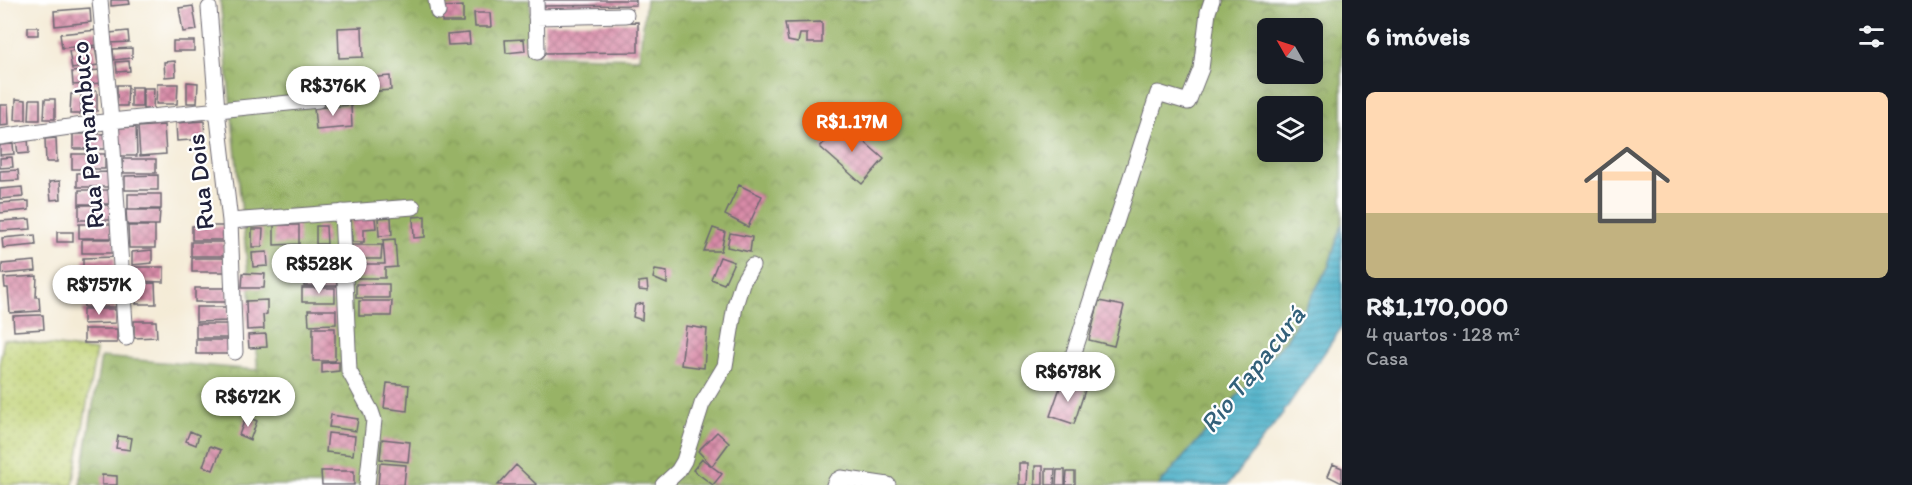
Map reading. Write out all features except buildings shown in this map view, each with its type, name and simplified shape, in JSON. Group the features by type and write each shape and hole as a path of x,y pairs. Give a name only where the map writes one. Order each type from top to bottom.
{"street":[{"name":"Rua Pernambuco","path":"100,0 126,338"},
{"path":"536,0 537,52"},
{"path":"1067,374 1158,93 1188,102 1201,69 1208,12 1212,0"},
{"name":"Rua Dois","path":"209,8 217,110 230,221 235,352"},
{"path":"536,17 626,15"},
{"path":"0,137 111,121 318,100"},
{"path":"230,221 413,207"},
{"path":"342,212 349,371 374,420 368,485"},
{"path":"663,485 678,471 684,461 702,404 725,366 735,306 742,283 752,266"},
{"path":"834,485 842,478 888,485"}],"green space":[{"path":"220,0 530,0 532,55 639,58 646,0 1342,0 1342,224 1328,268 1287,339 1159,485 80,485 101,357 258,370"},
{"path":"4,339 96,351 73,485 0,485 0,361"}],"water":[{"path":"1342,224 1342,327 1283,413 1228,485 1159,485 1287,339 1328,268"}],"water label":[{"name":"Rio Tapacurá","path":"1252,369"}]}
